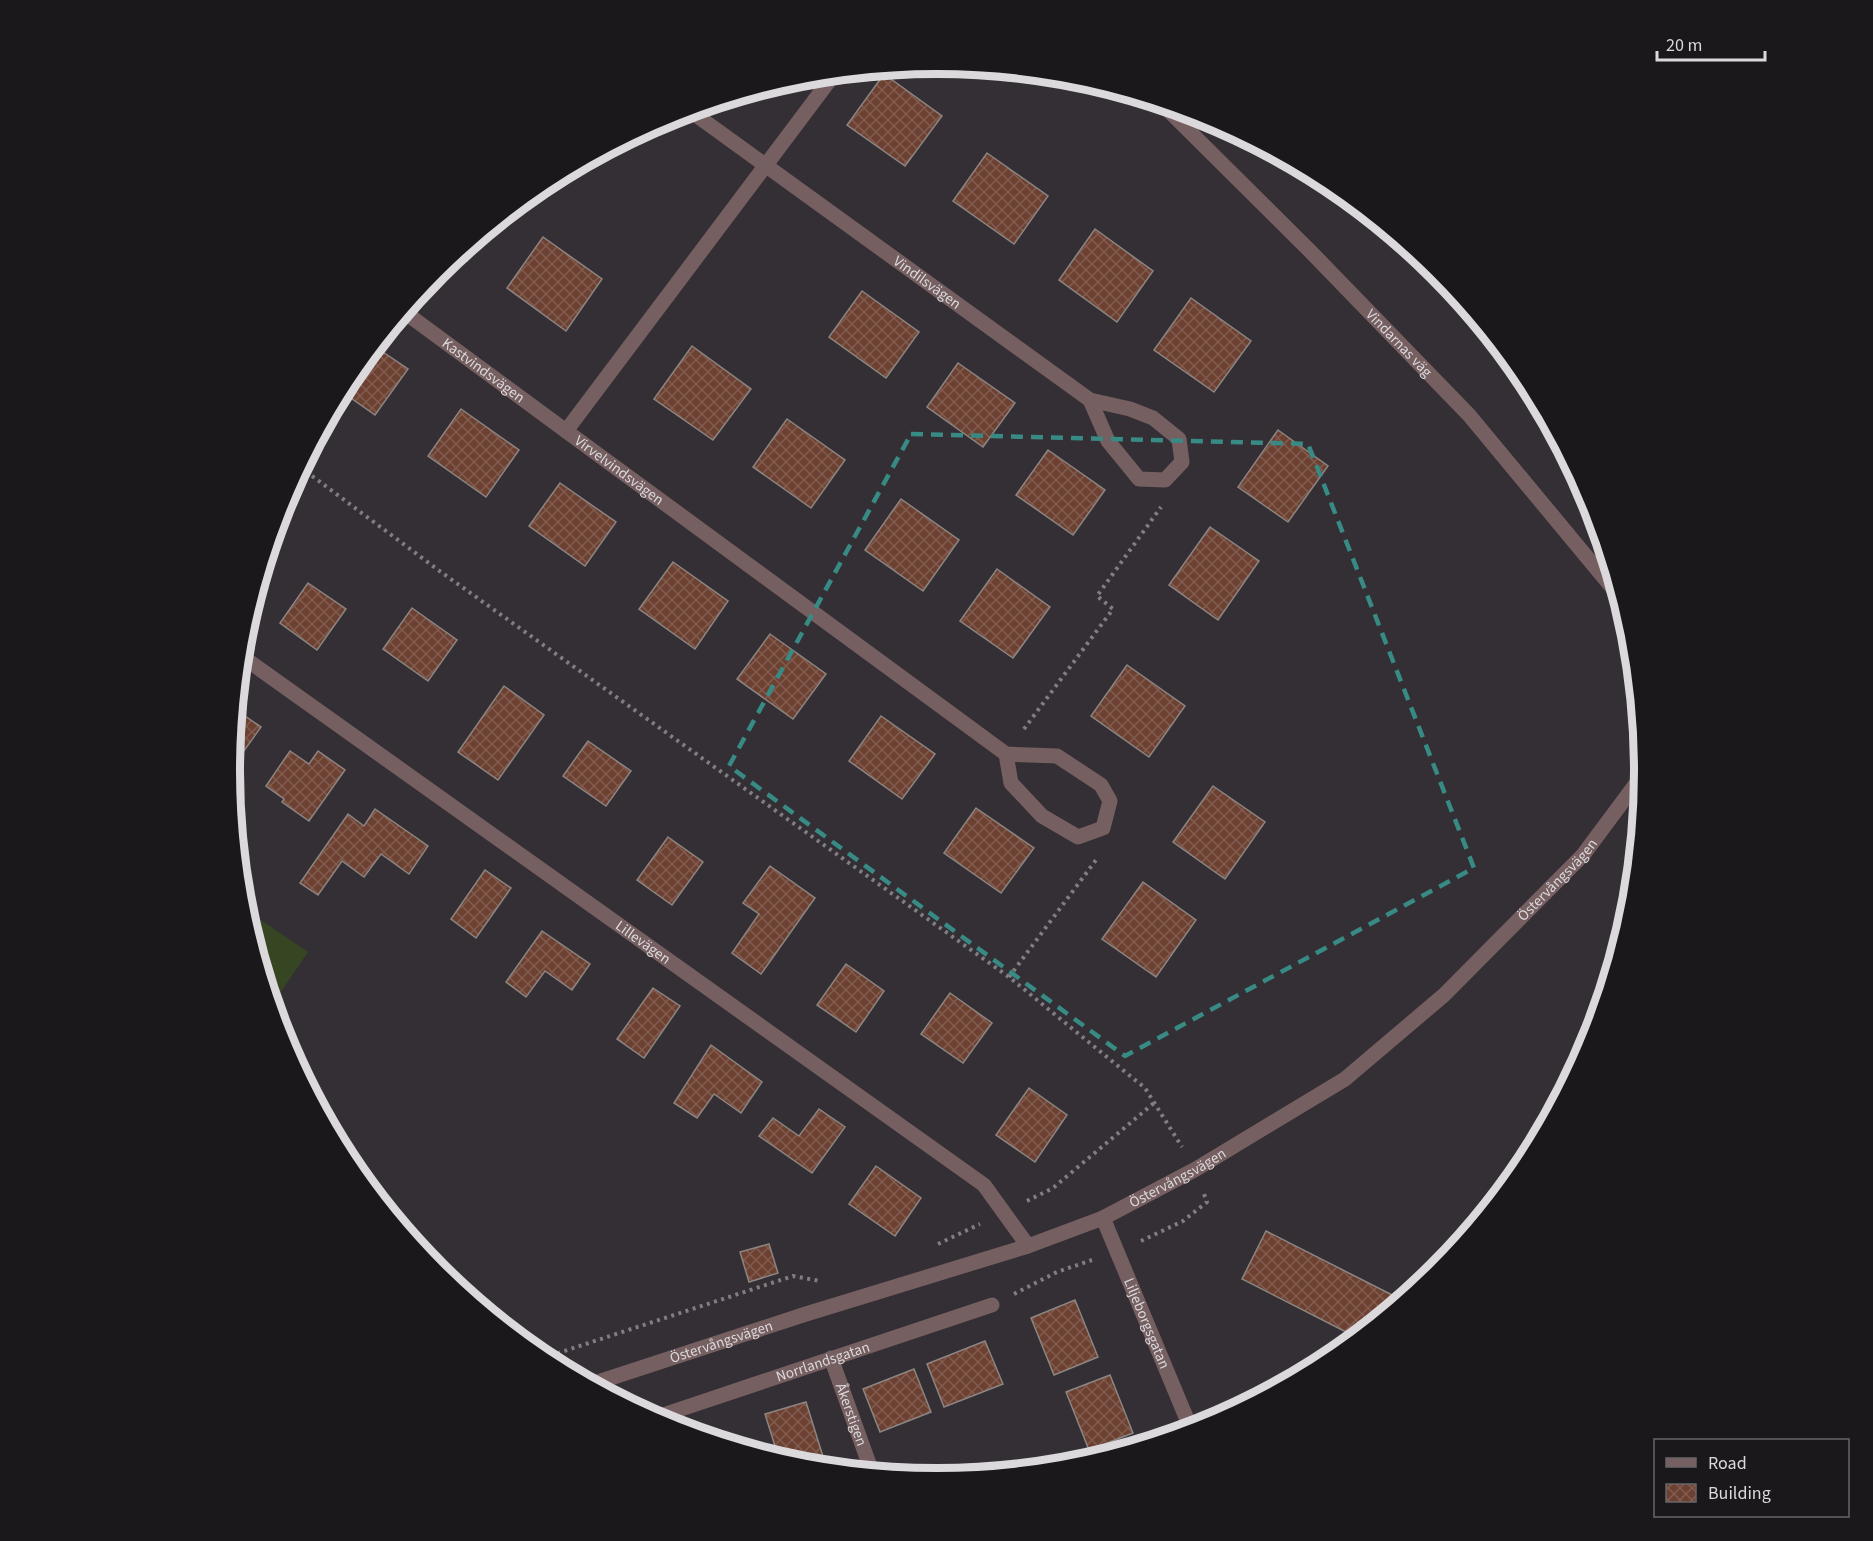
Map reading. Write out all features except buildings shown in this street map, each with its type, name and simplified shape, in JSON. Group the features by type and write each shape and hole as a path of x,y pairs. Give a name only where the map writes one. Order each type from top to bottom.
{"street":[{"name":"Virvelvindsvägen","path":"828,82 566,431 1006,754"},
{"name":"Vindarnas väg","path":"1173,115 1309,250 1469,415 1608,582"},
{"name":"Vindilsvägen","path":"697,116 1090,400 1130,409 1153,418 1179,439 1182,462 1166,480"},
{"name":"Kastvindsvägen","path":"409,315 566,431"},
{"path":"1090,400 1108,441 1139,479 1166,480"},
{"name":"Lillevägen","path":"248,661 984,1185 1028,1246"},
{"path":"1006,754 1058,756 1101,785 1110,801 1103,828 1078,837 1042,816 1011,783 1006,754"},
{"name":"Östervångsvägen","path":"601,1381 806,1314 1028,1246 1103,1218 1196,1169 1345,1078 1444,995 1582,855 1633,787"},
{"name":"Liljeborgsgatan","path":"1103,1218 1187,1420"},
{"name":"Norrlandsgatan","path":"668,1413 992,1305"},
{"name":"Åkerstigen","path":"831,1358 869,1464"}],"path":[{"path":"307,472 441,572 1009,977 1145,1088 1196,1169"},
{"path":"1006,754 1113,609 1097,596 1165,502 1166,480"},
{"path":"1009,977 1096,859 1103,828"},
{"path":"930,1247 1053,1188 1154,1103"},
{"path":"555,1354 794,1276 825,1282"}],"highlighted area":[{"path":"911,434 1308,444 1474,868 1125,1056 729,766"}],"green space":[{"path":"255,916 308,952 277,998"}]}
